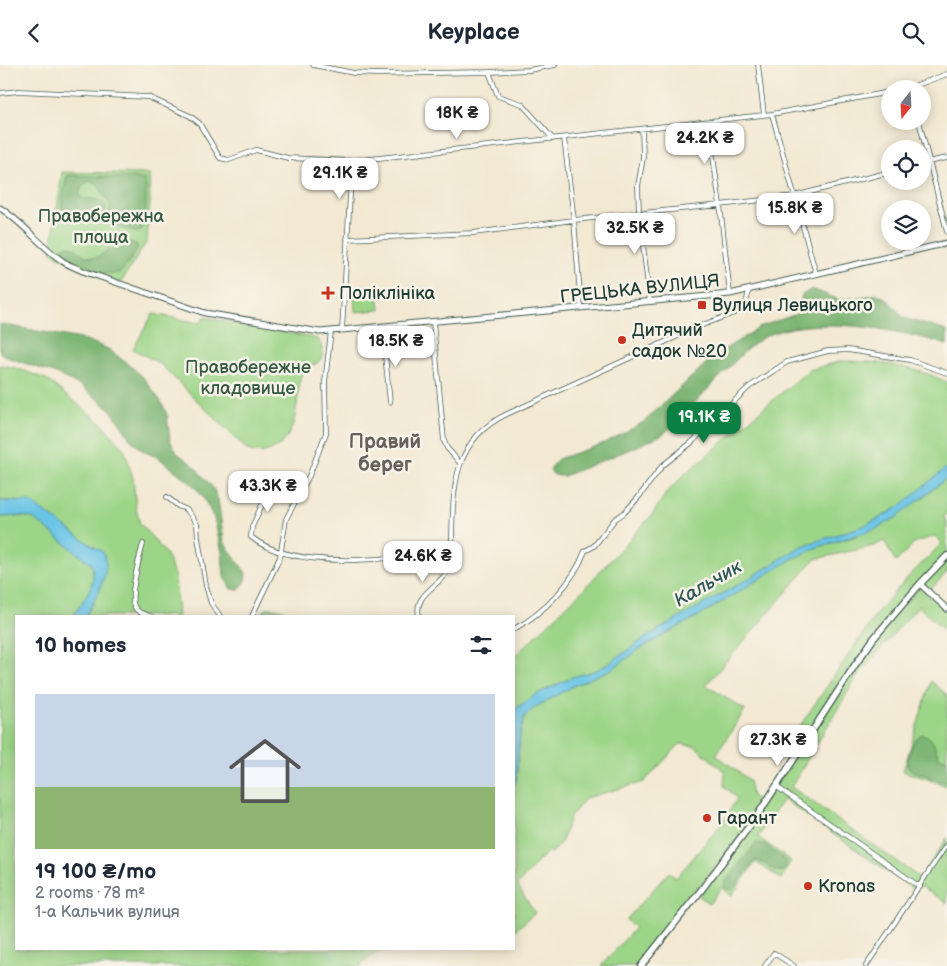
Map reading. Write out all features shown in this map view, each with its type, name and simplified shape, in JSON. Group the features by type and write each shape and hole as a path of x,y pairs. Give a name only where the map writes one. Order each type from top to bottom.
{"main road":[{"path":"640,966 708,881 777,787 855,665 877,635 920,584 947,556"}],"street":[{"path":"313,65 354,73 489,72 529,70 555,65"},
{"path":"758,65 764,115"},
{"path":"489,72 498,96 522,104 553,139"},
{"path":"931,80 947,74"},
{"path":"0,93 19,91 148,97 168,105 199,123 223,161 256,150 288,157 352,161 772,114 881,94"},
{"path":"772,114 816,274"},
{"path":"708,121 730,294"},
{"path":"642,129 643,158 638,186 639,213 650,302"},
{"path":"564,137 574,220 580,309"},
{"path":"931,162 947,158"},
{"path":"342,330 352,161"},
{"path":"931,166 947,232"},
{"path":"347,239 473,233 574,220 720,205 794,196 881,174"},
{"name":"ГРЕЦЬКА ВУЛИЦЯ","path":"0,208 66,263 93,275 205,313 311,331 382,327 730,294 947,243"},
{"path":"419,615 418,603 444,577 449,569 452,551 455,486 460,463 464,452 486,425 734,313 746,303 749,290"},
{"path":"433,322 444,441 447,448 460,463"},
{"path":"382,327 390,402"},
{"path":"252,615 281,553 286,519 309,477 326,433 325,382 330,331"},
{"path":"515,628 538,613 552,599 576,570 585,551 594,546 615,519 624,513 638,498 662,465 691,443 749,387 787,362 840,349 910,360 947,373"},
{"path":"300,492 270,489 251,529 251,537 270,550 310,559 347,559 452,551"},
{"path":"167,497 178,506 187,510 197,524 206,586 212,603 219,615"},
{"path":"143,544 132,602 138,611 148,615"},
{"path":"920,584 947,609"},
{"path":"777,787 920,887"},
{"path":"866,966 947,844"},
{"path":"765,966 774,953 794,966"}],"green space":[{"name":"Правобережна площа","path":"62,172 149,174 150,202 147,241 120,284 83,270 51,252"},
{"path":"67,176 134,177 145,180 146,206 141,231 136,232 109,225 110,204 97,184 89,181 81,188 81,198 95,199 103,202 106,209 105,214 83,215 61,208"},
{"path":"130,242 138,247 131,260 120,273 106,273 89,269 66,257 61,252 62,248 70,246 86,256 95,257"},
{"path":"812,289 840,300 878,294 887,299 904,318 947,331 947,345 905,334 854,326 804,326 781,330 762,338 747,349 665,433 564,476 553,474 550,471 558,459 602,444 645,421 714,356 762,326 797,314 802,295"},
{"path":"378,291 380,310 355,312 354,294"},
{"name":"Правобережне кладовище","path":"153,314 201,323 204,317 318,339 322,348 322,358 302,373 294,419 285,440 280,445 267,451 247,450 160,364 133,349"},
{"path":"0,324 86,340 108,349 143,377 162,403 167,415 170,440 177,453 193,465 213,488 218,499 224,542 246,573 245,583 238,590 231,589 224,577 222,552 214,518 203,497 192,484 159,458 143,451 131,440 111,410 81,386 54,373 9,358 0,353"},
{"path":"842,361 869,362 909,368 947,382 947,467 899,507 878,519 864,526 802,546 651,634 608,664 597,670 573,677 537,694 518,707 515,712 515,656 583,590 652,515 667,492 686,473 809,370"},
{"path":"0,365 16,368 46,379 101,423 124,449 133,478 136,509 140,523 166,554 175,577 178,615 86,615 104,576 103,552 14,501 0,501"},
{"path":"947,477 947,514 944,517 947,521 947,553 893,611 801,746 791,739 879,610 942,543 935,536 914,543 896,562 884,541 874,546 815,559 706,685 745,710 716,755 749,780 752,796 763,804 638,966 601,966 635,928 626,920 669,872 676,878 724,821 737,798 724,786 725,772 695,746 680,744 644,782 586,798 570,817 562,841 551,854 548,851 517,885 535,913 515,930 515,784 520,734 525,716 537,706 575,685 612,669 643,647 707,611 792,559 818,547 854,537 924,497"},
{"path":"21,516 33,518 91,564 93,571 89,591 74,615 15,615 15,950 381,950 361,964 362,966 0,966 0,517"},
{"path":"947,559 947,572 930,590 923,583"},
{"path":"919,587 947,612 947,633 918,606 858,675 791,787 920,878 947,838 947,903 922,887 911,888 783,799 758,837 791,861 781,879 756,862 731,896 721,888 709,904 699,896 875,639","holes":["764,844 785,860 783,871 772,869 762,862 755,860 731,890 726,889"]},
{"path":"267,608 275,608 298,615 261,615"},
{"path":"931,681 947,695 947,760 939,757 934,744 908,768 947,783 947,786 903,771"},
{"path":"922,734 932,740 939,757 947,760 947,783 913,771 907,766 911,748 916,739"},
{"path":"756,843 764,844 785,860 786,865 783,871 775,870 755,860 734,888 731,890 726,889 724,887 725,882"}],"water":[{"path":"947,467 947,477 943,481 897,517 876,529 818,547 792,559 707,611 643,647 612,669 575,685 537,706 525,716 520,734 515,784 515,712 518,707 537,694 573,677 597,670 608,664 651,634 802,546 863,526 899,507"},
{"path":"0,501 30,502 103,552 106,569 99,591 87,615 74,615 89,591 93,578 91,564 33,518 21,516 0,517"}],"waterway":[{"path":"329,950 341,966"}],"place":[{"name":"Поліклініка","path":"328,293"},
{"name":"Вулиця Левицького","path":"702,305"},
{"name":"Дитячий садок №20","path":"622,340"},
{"name":"Гарант","path":"707,818"},
{"name":"Kronas","path":"808,886"}],"district":[{"name":"Правий берег","path":"385,454"}],"water label":[{"name":"Кальчик","path":"708,584"}]}
